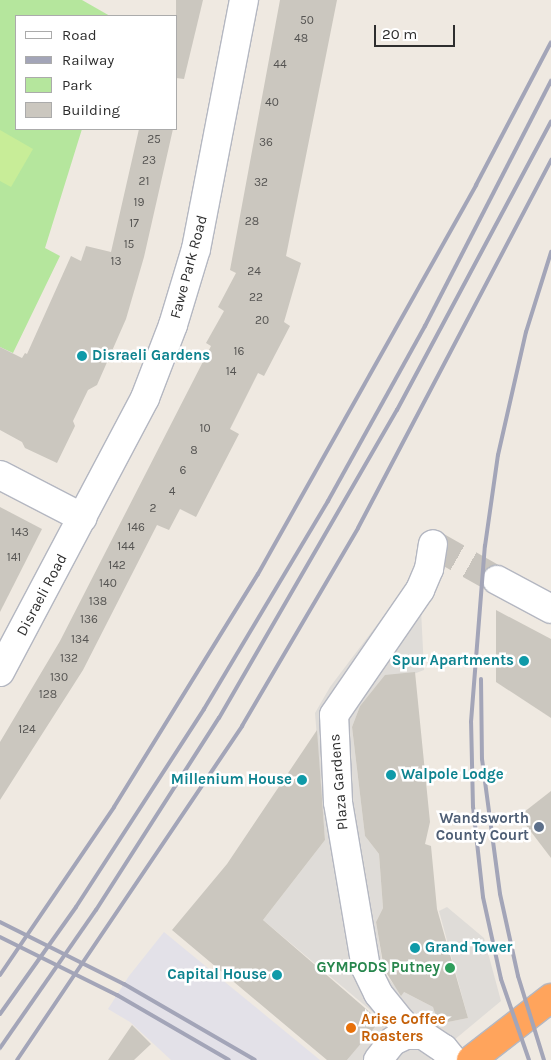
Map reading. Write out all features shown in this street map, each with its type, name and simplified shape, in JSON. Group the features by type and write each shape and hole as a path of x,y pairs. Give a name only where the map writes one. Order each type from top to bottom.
{"highway":[{"path":"471,1060 551,998"}],"street":[{"name":"Fawe Park Road","path":"83,518 145,398 173,326 196,249 244,0"},
{"path":"0,475 83,518"},
{"name":"Disraeli Road","path":"0,672 83,518"},
{"name":"Plaza Gardens","path":"406,1035 402,1022 378,993 366,968 338,802 334,715 420,590 429,569 433,544"},
{"path":"497,580 551,609"},
{"path":"378,1060 393,1041 406,1035 423,1035 444,1049 453,1060"}],"shaded area":[{"path":"419,569 424,670 374,689 360,706 352,727 365,836 379,854 383,908 376,922 384,973 398,989 433,1007 438,1024 468,1018 439,911 447,907 484,938 501,1001 430,1060 347,1060 381,1019 263,920 325,840 315,713 330,687"},
{"path":"164,932 320,1060 171,1060 130,1022 108,1009 129,976"}],"green space":[{"path":"0,0 82,0 108,15 15,15 15,130 82,130 45,248 60,256 13,353 0,347"},
{"path":"0,130 33,149 11,187 0,181"}],"building":[{"path":"176,0 203,0 184,79 178,78 178,15 176,15"},
{"path":"280,0 337,0 286,256 301,263 284,322 290,326 264,376 258,373 230,429 239,434 196,517 180,509 169,530 157,525 83,670 0,800 0,742 60,641 211,346 206,343 224,311 218,307 236,273 230,270"},
{"path":"139,130 173,130 144,257 126,319 97,385 88,390 73,421 75,426 57,463 25,448 22,442 0,430 0,347 22,358 25,353 27,354 71,256 81,261 86,246 111,252"},
{"path":"0,507 42,529 0,612"},
{"name":"Spur Apartments","path":"496,610 551,639 551,718 496,682"},
{"path":"415,672 430,822 425,844 431,846 437,909 468,1018 438,1024 433,1007 404,992 401,996 384,969 376,922 383,908 379,854 365,836 352,727 360,706 385,675"},
{"name":"Capital House","path":"317,730 325,840 263,920 380,1021 347,1060 327,1060 172,930 227,864"},
{"name":"Wandsworth County Court","path":"551,791 551,858 519,816"},
{"path":"132,1025 151,1044 134,1060 108,1060"}],"tunnel":[{"path":"433,544 497,580"}],"railway":[{"path":"0,975 114,807 258,574 476,185 551,42"},
{"path":"0,1014 76,907 204,709 328,501 425,326 551,81"},
{"path":"0,1048 96,910 219,718 397,410 551,121"},
{"path":"17,1060 242,726 358,528 551,160"},
{"path":"529,1060 501,979 483,897 473,807 471,722 485,546 498,455 526,332 551,252"},
{"path":"481,679 482,759 500,894 518,976 544,1060"},
{"path":"0,922 124,984 255,1060"},
{"path":"0,937 117,995 229,1060"}],"place":[{"name":"Disraeli Gardens","path":"82,356"},
{"name":"Spur Apartments","path":"524,661"},
{"name":"Walpole Lodge","path":"391,775"},
{"name":"Millenium House","path":"302,780"},
{"name":"Wandsworth County Court","path":"539,827"},
{"name":"Grand Tower","path":"415,948"},
{"name":"GYMPODS Putney","path":"450,968"},
{"name":"Capital House","path":"277,975"},
{"name":"Arise Coffee Roasters","path":"351,1028"}]}
